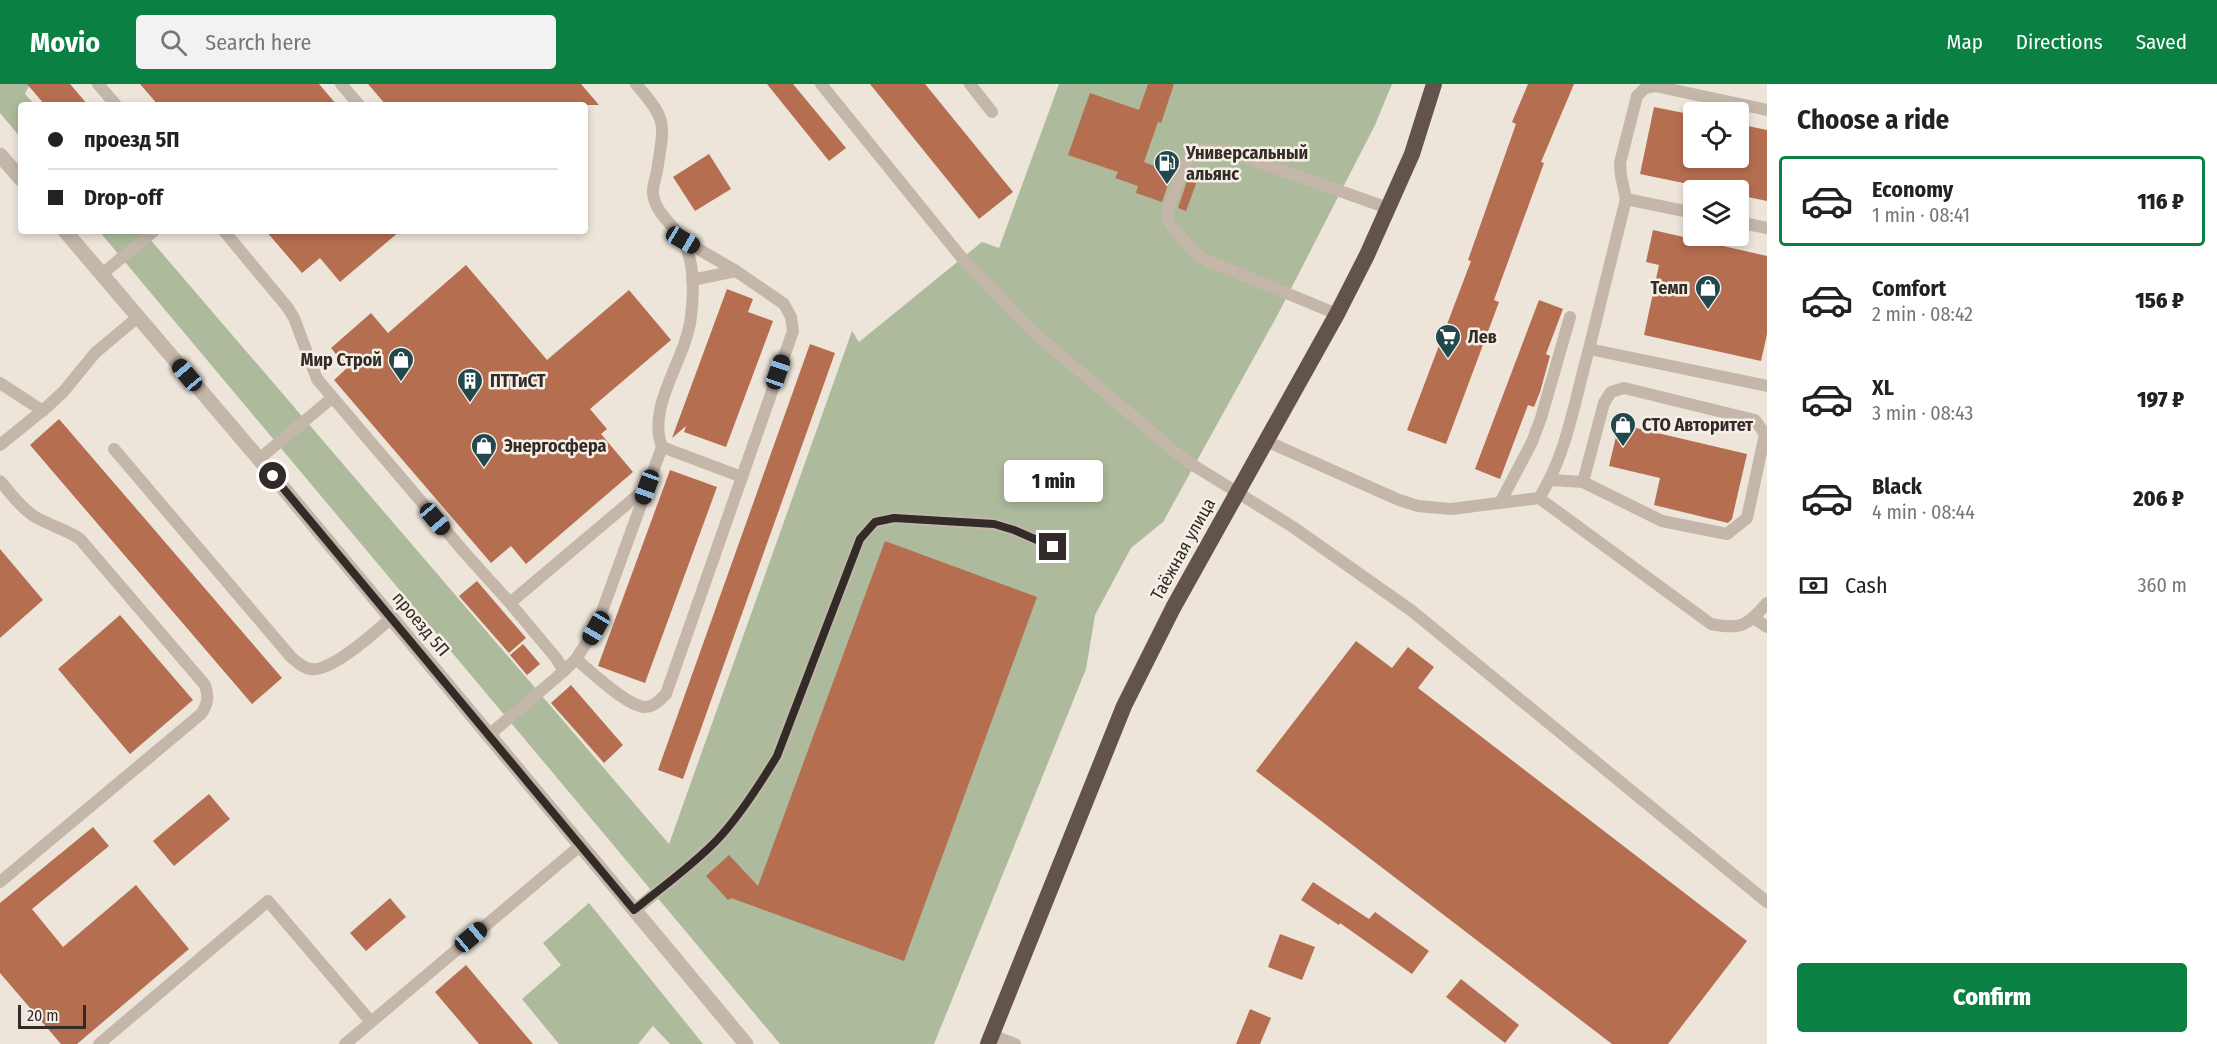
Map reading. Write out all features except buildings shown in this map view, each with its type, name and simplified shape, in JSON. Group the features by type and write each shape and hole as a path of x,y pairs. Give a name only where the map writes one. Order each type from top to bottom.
{"highway":[{"name":"Таёжная улица","path":"990,1040 1124,706 1173,608 1337,314 1412,154 1434,84"}],"street":[{"path":"0,154 18,175"},
{"name":"проезд 5П","path":"68,234 259,459 746,1044"}],"lane":[{"path":"98,84 113,102"},
{"path":"340,84 356,102"},
{"path":"489,735 576,659 596,628 662,447 658,431 658,417 688,334 692,280 689,257 683,240 656,205 652,193 663,129 662,118 636,84"},
{"path":"821,84 962,258 1033,332 1175,453 1293,527 1412,611 1767,902"},
{"path":"970,84 992,111"},
{"path":"1539,498 1551,480 1564,442 1626,199 1620,163 1637,96 1645,88 1655,86 1767,110"},
{"path":"1337,314 1198,256 1172,227 1168,219 1168,210 1183,167 1190,157 1202,150 1215,149 1388,208"},
{"path":"1626,199 1683,211"},
{"path":"1749,224 1767,228"},
{"path":"102,274 150,234"},
{"path":"226,234 288,308 294,318 317,380 510,603 556,658 564,671"},
{"path":"576,659 630,703 645,707 657,703 666,694 793,331 791,316 784,304 736,271 683,240"},
{"path":"692,280 736,271"},
{"path":"1500,503 1532,442 1541,418 1570,316"},
{"path":"0,446 43,411 64,391 95,353 138,317"},
{"path":"1589,349 1767,386"},
{"path":"0,383 43,411"},
{"path":"1551,480 1583,482 1662,521 1727,534 1747,518 1765,434 1755,420 1624,388 1611,392 1604,403 1583,482"},
{"path":"259,459 332,398"},
{"path":"1266,441 1399,501 1418,506 1451,509 1539,498 1711,624 1734,628 1754,618 1767,603"},
{"path":"662,447 742,477"},
{"path":"114,449 291,657 301,665 312,669 324,667 360,645 391,618"},
{"path":"0,481 18,503 35,516 52,526 68,530 80,539 205,685 208,695 207,705 201,714 0,882"},
{"path":"510,603 647,487"},
{"path":"634,910 688,866 719,837 764,778 777,756 860,539 875,522 894,518 994,524 1053,547"},
{"path":"1754,618 1767,627"},
{"path":"345,1044 581,845"},
{"path":"99,1044 268,901 371,1022"},
{"path":"990,1040 1015,1044"}],"green space":[{"path":"0,84 27,84 29,86 25,94 32,102 18,102 18,134 0,113"},
{"path":"1059,84 1392,84 1375,125 1277,316 1163,522 1131,548 1095,615 1086,669 934,1044 780,1044 102,234 146,234 669,844 852,331 859,342 982,242 999,248"},
{"path":"589,903 703,1044 670,1044 653,1026 638,1044 559,1044 522,999 561,965 543,943"}],"place":[{"name":"Универсальный альянс","path":"1167,186"},
{"name":"Темп","path":"1708,311"},
{"name":"Лев","path":"1448,360"},
{"name":"Мир Строй","path":"401,383"},
{"name":"ПТТиСТ","path":"470,404"},
{"name":"СТО Авторитет","path":"1623,448"},
{"name":"Энергосфера","path":"484,469"}],"route":[{"path":"273,476 634,910 688,866 719,837 764,778 777,756 860,539 875,522 894,518 994,524 1053,547"}]}
